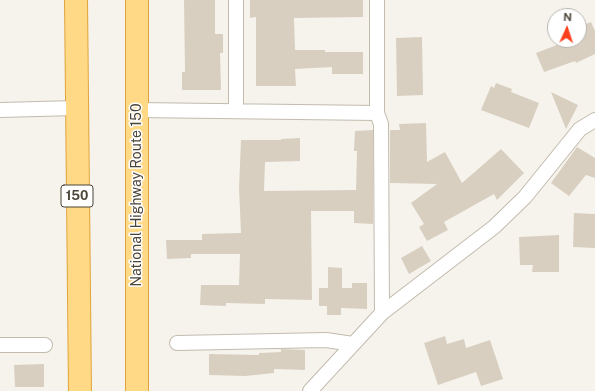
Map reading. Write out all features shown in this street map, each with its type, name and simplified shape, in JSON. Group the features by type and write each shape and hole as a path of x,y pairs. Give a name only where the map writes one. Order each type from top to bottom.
{"highway":[{"name":"150","path":"76,0 80,391"},
{"name":"National Highway Route 150","path":"137,0 137,391"}],"street":[{"path":"377,0 377,113 380,124 382,313"},
{"path":"236,1 236,111"},
{"path":"0,110 76,108"},
{"path":"137,110 377,113"},
{"path":"310,391 382,313 494,226 525,197 580,129 595,120"},
{"path":"177,343 326,340 353,344"},
{"path":"0,345 45,346"}],"building":[{"path":"184,0 215,0 215,34 223,34 223,53 220,53 221,90 182,90 182,72 185,72"},
{"path":"250,0 363,0 363,17 294,18 295,50 363,52 363,74 332,74 332,67 295,69 296,86 256,86 256,17 250,18"},
{"path":"591,22 595,31 595,54 576,63 575,61 544,72 536,53 549,48 587,48 587,24"},
{"path":"422,37 423,95 397,96 396,38"},
{"path":"496,83 512,89 511,92 539,103 529,128 481,110 491,86 494,88"},
{"path":"551,92 578,105 566,129"},
{"path":"426,123 427,162 445,152 462,183 501,149 524,173 497,200 494,194 444,222 448,230 427,241 419,227 424,224 411,203 437,184 390,183 390,130 400,130 399,124"},
{"path":"373,130 373,224 354,223 354,211 311,211 312,300 265,299 265,304 226,303 226,306 200,305 201,285 239,285 240,254 191,254 191,258 167,259 166,240 202,240 202,234 241,233 239,188 241,140 281,140 300,138 300,161 265,162 264,191 356,190 357,151 354,151 355,131"},
{"path":"577,147 595,158 595,178 586,175 569,196 551,183"},
{"path":"574,213 595,214 595,248 573,247"},
{"path":"559,235 559,272 532,272 533,265 520,265 519,237"},
{"path":"422,246 431,261 409,274 401,258"},
{"path":"328,267 342,268 342,288 352,288 352,283 367,283 367,309 341,308 341,315 327,315 327,306 319,306 319,288 328,288"},
{"path":"445,336 447,344 464,339 466,348 490,340 503,379 481,386 476,372 438,385 424,343"},
{"path":"281,349 305,350 305,370 274,369 274,373 245,376 209,375 209,354 259,355 259,353 281,352"},
{"path":"44,364 44,387 15,387 14,365"}]}
